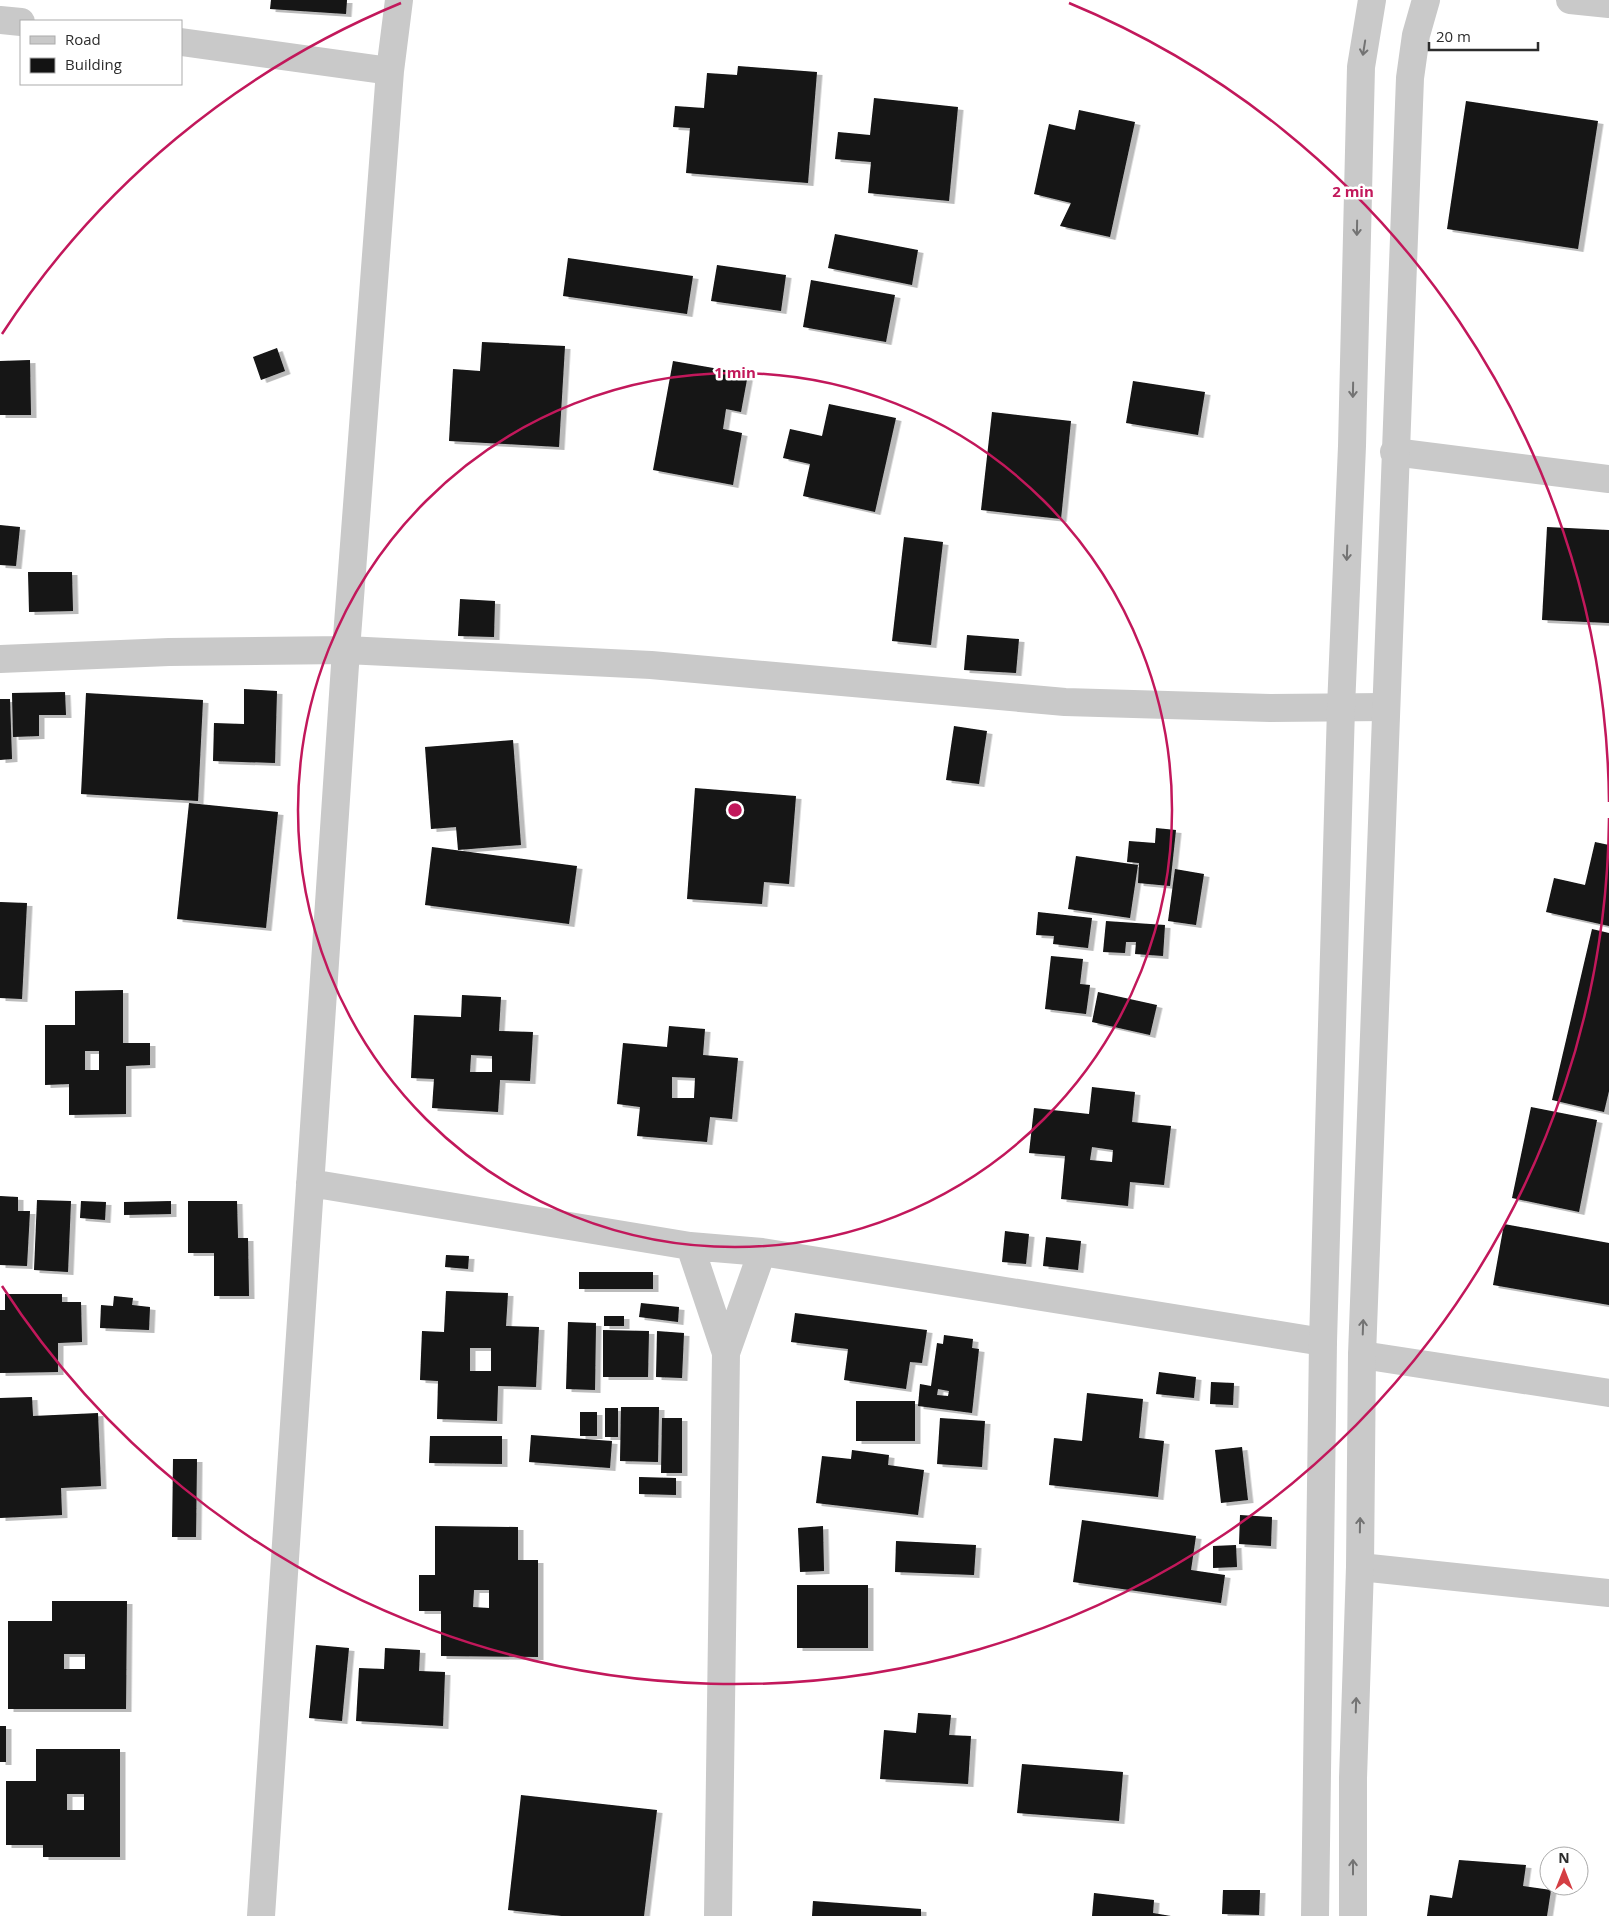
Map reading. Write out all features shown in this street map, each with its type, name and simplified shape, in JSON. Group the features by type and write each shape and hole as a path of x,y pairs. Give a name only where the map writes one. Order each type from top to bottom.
{"street":[{"path":"260,1916 346,650 390,70 399,0"},
{"path":"1314,1916 1323,1342 1341,708 1352,446 1361,67 1372,0"},
{"path":"1353,1916 1353,1778 1360,1567 1362,1356 1394,452 1410,78 1416,36 1426,0"},
{"path":"1570,0 1609,4"},
{"path":"0,20 20,22"},
{"path":"182,42 390,70"},
{"path":"1394,452 1609,479"},
{"path":"0,659 169,652 346,650 651,665 1065,702 1341,708 1386,707"},
{"path":"310,1183 690,1246 762,1252 1323,1342"},
{"path":"690,1246 726,1353"},
{"path":"718,1916 726,1353 762,1252"},
{"path":"1362,1356 1609,1392"},
{"path":"1360,1567 1609,1593"}],"building":[{"path":"271,0 347,0 346,14 270,9"},
{"path":"738,66 817,72 808,183 686,173 690,128 673,127 675,106 704,108 707,73 737,75"},
{"path":"874,98 958,107 949,201 868,193 871,162 835,159 838,132 870,135"},
{"path":"1466,101 1598,121 1578,249 1447,229"},
{"path":"1079,110 1135,122 1110,237 1060,226 1071,203 1034,194 1049,124 1075,130"},
{"path":"835,234 918,250 912,285 828,268"},
{"path":"568,258 693,276 687,314 563,296"},
{"path":"717,265 786,275 781,311 711,301"},
{"path":"811,280 895,295 886,342 803,327"},
{"path":"482,342 565,346 559,447 449,441 453,369 480,371"},
{"path":"277,348 285,371 261,380 253,357"},
{"path":"30,360 31,415 0,415 0,361"},
{"path":"673,361 748,374 741,412 726,409 723,429 742,433 733,485 653,470"},
{"path":"1133,381 1205,392 1198,435 1126,423"},
{"path":"829,404 896,418 875,512 803,496 810,464 783,458 790,429 822,436"},
{"path":"992,412 1071,421 1061,519 981,510"},
{"path":"0,525 20,527 16,566 0,565"},
{"path":"1547,527 1609,530 1609,623 1542,620"},
{"path":"904,537 943,542 931,645 892,641"},
{"path":"28,572 72,572 73,611 29,612"},
{"path":"460,599 495,601 494,637 458,636"},
{"path":"967,635 1019,639 1016,673 964,670"},
{"path":"244,689 277,691 275,763 213,761 214,723 244,724"},
{"path":"65,692 66,715 39,715 39,736 13,737 12,693"},
{"path":"86,693 203,700 198,801 81,794"},
{"path":"0,699 10,699 12,759 0,760"},
{"path":"954,726 987,731 979,784 946,780"},
{"path":"513,740 521,845 458,850 456,827 431,829 425,747"},
{"path":"695,788 796,796 789,884 764,882 762,904 687,899"},
{"path":"189,803 278,812 266,928 177,919"},
{"path":"1156,828 1176,830 1170,886 1138,883 1139,863 1127,862 1129,841 1155,843"},
{"path":"1595,842 1609,845 1609,926 1546,912 1554,878 1585,885"},
{"path":"432,847 577,866 569,924 425,905"},
{"path":"1076,856 1138,865 1130,918 1068,909"},
{"path":"1175,869 1204,874 1196,925 1168,921"},
{"path":"0,902 27,903 22,999 0,998"},
{"path":"1038,912 1092,918 1088,948 1053,944 1054,936 1036,935"},
{"path":"1106,921 1165,925 1163,956 1135,954 1136,942 1126,942 1125,953 1103,952"},
{"path":"1592,929 1609,933 1609,1091 1604,1112 1552,1100"},
{"path":"1051,956 1083,959 1080,984 1090,985 1086,1014 1045,1009"},
{"path":"123,990 123,1043 150,1043 150,1065 126,1066 126,1114 69,1115 69,1084 45,1085 45,1025 75,1025 75,991","holes":["85,1051 99,1051 99,1070 85,1070"]},
{"path":"1098,992 1157,1005 1150,1035 1092,1022"},
{"path":"462,995 501,997 499,1031 533,1032 530,1081 500,1080 498,1112 432,1108 434,1079 411,1078 414,1015 461,1017","holes":["471,1055 492,1056 492,1072 470,1072"]},
{"path":"669,1026 705,1029 703,1055 738,1058 732,1119 710,1117 707,1142 637,1136 640,1107 617,1104 623,1043 667,1047","holes":["672,1077 695,1078 694,1098 672,1098"]},
{"path":"1092,1087 1135,1092 1132,1122 1171,1126 1164,1185 1130,1182 1128,1206 1061,1199 1065,1156 1029,1153 1034,1108 1089,1114","holes":["1092,1147 1113,1150 1112,1162 1090,1160"]},
{"path":"1531,1107 1597,1120 1579,1212 1512,1198"},
{"path":"0,1196 18,1197 18,1211 30,1211 27,1266 0,1265"},
{"path":"37,1200 71,1201 68,1272 34,1270"},
{"path":"81,1201 106,1202 105,1220 80,1218"},
{"path":"171,1201 171,1214 124,1215 124,1202"},
{"path":"188,1201 237,1201 238,1238 248,1238 249,1296 214,1296 214,1253 188,1253"},
{"path":"1504,1224 1609,1243 1609,1305 1493,1285"},
{"path":"1005,1231 1029,1234 1026,1264 1002,1262"},
{"path":"1046,1237 1081,1241 1078,1270 1043,1266"},
{"path":"446,1255 469,1256 468,1269 445,1267"},
{"path":"579,1272 653,1272 653,1289 579,1289"},
{"path":"446,1291 508,1293 506,1326 539,1327 536,1387 498,1386 497,1421 437,1419 438,1381 420,1380 422,1331 444,1332","holes":["470,1348 491,1348 491,1371 470,1371"]},
{"path":"5,1294 62,1294 62,1302 81,1302 82,1342 58,1343 58,1372 0,1373 0,1310 5,1310"},
{"path":"114,1296 133,1298 132,1305 150,1307 149,1330 100,1328 101,1305 113,1306"},
{"path":"641,1303 679,1307 678,1322 639,1317"},
{"path":"795,1313 927,1330 922,1363 910,1362 906,1389 844,1380 848,1349 791,1342"},
{"path":"604,1316 624,1316 624,1326 604,1326"},
{"path":"568,1322 596,1323 595,1390 566,1389"},
{"path":"603,1330 649,1331 648,1377 603,1377"},
{"path":"657,1331 684,1333 682,1378 656,1377"},
{"path":"944,1335 973,1339 972,1348 979,1349 972,1413 918,1406 920,1384 931,1386 937,1343 943,1344","holes":["938,1389 949,1391 948,1396 937,1395"]},
{"path":"1159,1372 1196,1377 1194,1398 1156,1394"},
{"path":"1211,1382 1234,1383 1233,1405 1210,1404"},
{"path":"1087,1393 1143,1399 1139,1438 1164,1441 1158,1497 1049,1485 1054,1438 1082,1441"},
{"path":"32,1397 33,1416 98,1413 101,1486 61,1488 62,1515 0,1518 0,1398"},
{"path":"856,1401 915,1401 915,1441 856,1441"},
{"path":"621,1407 659,1407 658,1462 620,1461"},
{"path":"605,1408 618,1408 618,1437 605,1437"},
{"path":"580,1412 597,1412 597,1436 580,1436"},
{"path":"662,1418 682,1418 682,1473 661,1473"},
{"path":"940,1418 985,1421 982,1467 937,1464"},
{"path":"531,1435 612,1441 610,1468 529,1462"},
{"path":"430,1436 502,1436 502,1464 429,1463"},
{"path":"1242,1447 1248,1500 1221,1503 1215,1450"},
{"path":"852,1450 889,1455 888,1465 924,1470 918,1515 816,1503 822,1456 851,1459"},
{"path":"173,1459 197,1459 196,1537 172,1537"},
{"path":"639,1477 676,1478 676,1495 639,1494"},
{"path":"1240,1515 1272,1517 1271,1546 1239,1544"},
{"path":"1082,1520 1196,1536 1191,1570 1225,1575 1221,1603 1073,1582"},
{"path":"435,1526 518,1527 518,1560 538,1560 538,1657 441,1656 441,1611 419,1611 419,1575 435,1575","holes":["474,1590 489,1590 489,1608 473,1607"]},
{"path":"823,1526 824,1571 800,1572 798,1528"},
{"path":"896,1541 976,1545 974,1575 895,1572"},
{"path":"1236,1545 1237,1567 1213,1568 1213,1546"},
{"path":"797,1585 868,1585 868,1648 797,1648"},
{"path":"52,1601 127,1601 126,1709 8,1709 8,1621 52,1621","holes":["64,1654 85,1654 85,1669 64,1669"]},
{"path":"316,1645 349,1648 342,1721 309,1718"},
{"path":"385,1648 420,1650 419,1671 445,1672 443,1726 356,1721 359,1668 384,1669"},
{"path":"918,1713 951,1715 949,1735 971,1736 968,1784 880,1779 884,1730 916,1733"},
{"path":"0,1726 6,1726 6,1762 0,1762"},
{"path":"36,1749 120,1749 120,1857 43,1857 43,1845 6,1845 6,1781 36,1781","holes":["67,1794 84,1794 84,1810 67,1810"]},
{"path":"1022,1764 1123,1772 1119,1821 1017,1813"},
{"path":"521,1795 657,1810 644,1916 562,1916 508,1910"},
{"path":"1459,1860 1526,1865 1523,1886 1539,1888 1539,1896 1550,1896 1547,1916 1427,1916 1430,1895 1452,1898"},
{"path":"1223,1890 1260,1890 1259,1915 1222,1914"},
{"path":"1094,1893 1154,1900 1153,1913 1171,1916 1092,1916"},
{"path":"813,1901 921,1909 921,1916 812,1916"}]}
